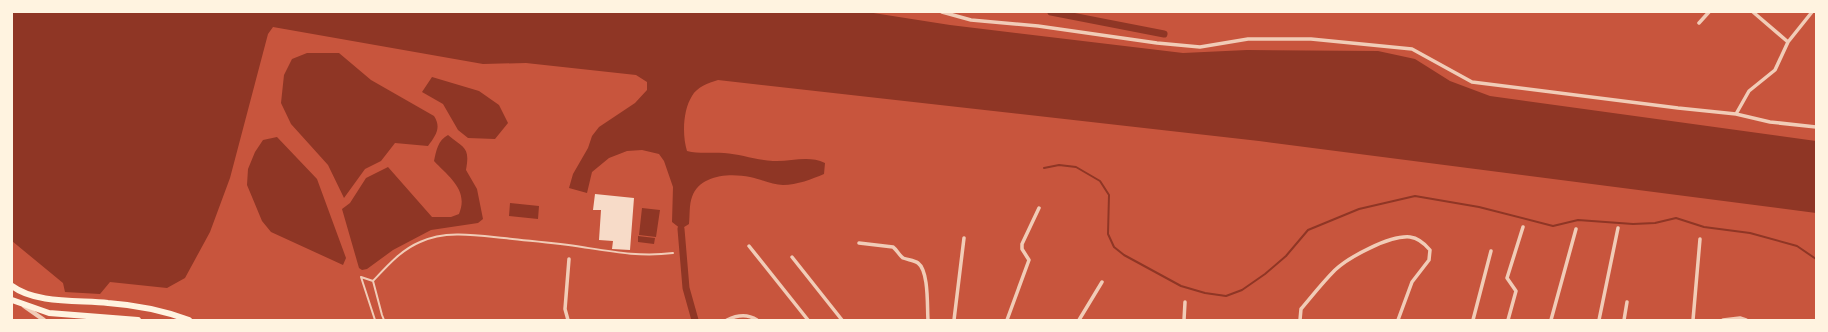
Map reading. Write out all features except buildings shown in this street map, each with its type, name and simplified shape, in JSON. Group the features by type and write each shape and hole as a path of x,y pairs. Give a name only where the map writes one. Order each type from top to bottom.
{"highway":[{"path":"12,286 30,295 54,300 108,303 154,309 188,320"},
{"path":"12,300 54,314 138,320"}],"street":[{"path":"942,12 971,20 1038,26 1156,43 1200,47 1248,39 1303,39 1412,49 1472,82 1736,114 1770,122 1816,127"},
{"path":"1699,23 1709,12"},
{"path":"1753,12 1788,42"},
{"path":"1736,114 1749,90 1774,70 1788,42 1812,12"},
{"path":"1007,320 1029,260 1022,249 1022,244 1039,208"},
{"path":"1508,320 1516,291 1507,278 1523,227"},
{"path":"1599,320 1618,228"},
{"path":"1551,320 1576,229"},
{"path":"1300,320 1301,309 1336,270 1367,249 1390,241 1410,237 1423,242 1430,250 1429,260 1412,282 1398,320"},
{"path":"954,320 964,238"},
{"path":"1693,320 1700,238"},
{"path":"859,243 893,247 897,249 902,256 917,262 922,266 927,286 928,320"},
{"path":"749,246 808,320"},
{"path":"1473,320 1490,251"},
{"path":"792,257 842,320"},
{"path":"568,320 565,309 569,258"},
{"path":"1079,320 1102,282"},
{"path":"1184,320 1185,302"},
{"path":"1624,320 1627,302"},
{"path":"21,304 44,320"},
{"path":"727,320 734,317 750,316 757,320"},
{"path":"1723,320 1740,318 1746,320"}],"lane":[{"path":"373,281 391,262 406,250 420,242 445,234 496,237 652,256 673,253"},
{"path":"373,281 360,277 375,320"},
{"path":"373,281 384,320"}],"shaded area":[{"path":"12,12 867,12 950,25 1183,53 1247,50 1378,51 1415,59 1450,81 1490,96 1816,141 1816,213 1259,141 718,80 700,88 694,93 689,102 684,123 684,138 687,151 730,154 773,161 812,159 825,163 824,174 809,180 788,185 775,184 754,178 734,175 717,177 709,180 696,189 691,200 689,224 681,229 672,222 673,187 664,161 659,154 642,150 627,151 609,158 592,172 587,193 569,188 573,174 588,148 592,136 599,127 635,103 647,90 647,82 636,75 526,63 483,64 273,27 268,34 230,178 210,232 185,278 167,288 110,282 100,294 65,292 63,283 12,241"},
{"path":"307,53 339,53 371,80 434,116 437,124 437,132 428,146 395,143 381,161 365,169 344,198 328,165 291,124 281,103 284,75 292,59"},
{"path":"432,77 479,91 499,105 508,123 495,139 468,138 458,130 443,104 422,92"},
{"path":"448,135 462,146 467,153 466,170 477,189 483,219 478,223 431,230 393,250 367,269 362,270 359,268 342,209 350,203 366,178 388,167 432,217 451,217 459,214 461,198 456,184 434,161 440,143"},
{"path":"277,137 317,179 346,258 343,265 271,232 262,221 247,185 248,169 255,152 263,140"},
{"path":"510,203 539,206 538,219 509,216"},
{"path":"642,208 660,210 656,237 639,235"},
{"path":"638,236 655,238 654,244 638,242"}],"waterway":[{"path":"1051,12 1164,34"},
{"path":"1044,168 1059,165 1076,167 1100,181 1109,195 1108,234 1114,247 1124,255 1181,286 1205,293 1226,296 1242,290 1265,274 1286,256 1308,230 1359,209 1415,196 1479,207 1553,226 1578,220 1633,224 1655,223 1676,218 1704,227 1750,233 1797,246 1816,259"},
{"path":"681,229 686,288 695,320"}]}
